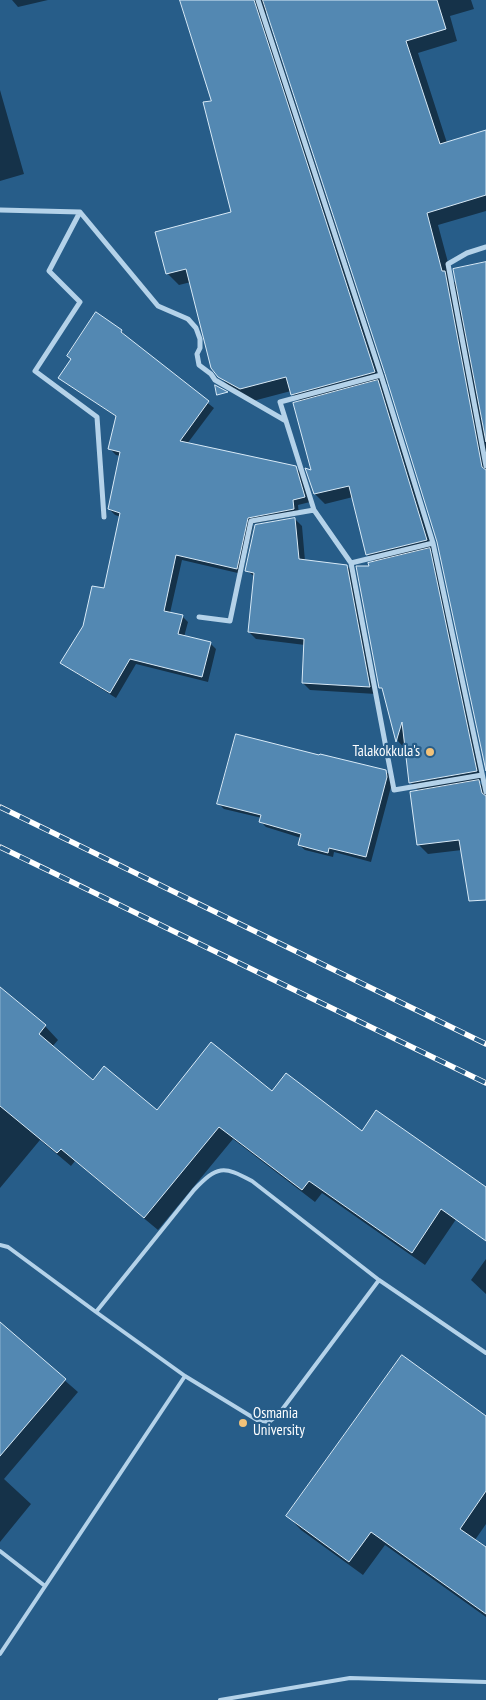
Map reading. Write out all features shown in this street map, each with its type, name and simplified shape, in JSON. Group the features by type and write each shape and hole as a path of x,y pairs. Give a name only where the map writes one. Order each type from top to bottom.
{"street":[{"path":"258,0 381,375 433,543 486,792"},
{"path":"0,210 80,212 158,306 188,319 196,328 200,340 199,365 211,374 215,380 286,421"},
{"path":"80,212 49,271 80,302 35,371 97,417 104,517"},
{"path":"486,247 467,253 448,264 486,466"},
{"path":"381,375 280,402 314,510 351,563 394,790 482,775"},
{"path":"198,618 230,620 252,521 314,510"},
{"path":"351,563 433,543"}],"lane":[{"path":"96,1312 194,1190 207,1176 222,1169 237,1172 252,1181 380,1280 486,1353"},
{"path":"0,1245 8,1247 185,1376 257,1420 268,1422 278,1415 380,1280"},
{"path":"0,1654 185,1376"},
{"path":"0,1551 45,1586"},
{"path":"220,1700 350,1678 486,1682"}],"building":[{"path":"180,0 254,0 375,372 291,395 286,377 240,389 218,377 211,368 186,269 166,274 155,232 231,212 203,102 211,101"},
{"path":"263,0 437,0 446,29 406,41 440,144 486,130 486,195 427,213 442,271 445,271 482,467 486,470 486,771 437,542 385,374"},
{"path":"486,262 486,442 453,269"},
{"path":"96,312 122,330 121,332 209,401 180,441 296,466 305,497 293,500 294,509 248,518 237,569 176,555 164,611 183,615 178,634 211,642 202,677 130,659 110,693 60,663 83,626 92,586 104,588 120,513 108,509 120,452 108,449 116,416 58,378 71,359 67,356"},
{"path":"378,380 427,540 366,555 349,486 314,494 305,468 311,470 293,403"},
{"path":"215,385 228,392 217,395"},
{"path":"295,518 299,559 347,565 370,687 302,683 304,639 248,632 254,573 245,571 255,525"},
{"path":"430,548 477,771 409,783 402,722 396,742 382,688 379,688 356,566 369,566 368,563"},
{"path":"236,734 386,770 387,777 366,857 329,848 328,853 298,845 301,834 259,822 261,815 217,804"},
{"path":"479,780 482,793 486,796 486,900 469,901 459,840 417,845 410,792"},
{"path":"0,987 46,1025 39,1034 93,1080 104,1066 157,1110 211,1042 272,1091 286,1073 362,1131 376,1110 486,1187 486,1241 441,1209 412,1253 309,1181 302,1190 219,1127 144,1218 61,1149 57,1153 0,1106"},
{"path":"0,1322 66,1379 0,1456"},
{"path":"402,1355 486,1416 486,1491 460,1529 486,1547 486,1614 371,1532 349,1562 286,1516"}],"railway":[{"path":"0,807 486,1044"},
{"path":"0,847 486,1083"}],"place":[{"name":"Talakokkula's","path":"430,752"},
{"name":"Osmania University","path":"243,1423"}]}
